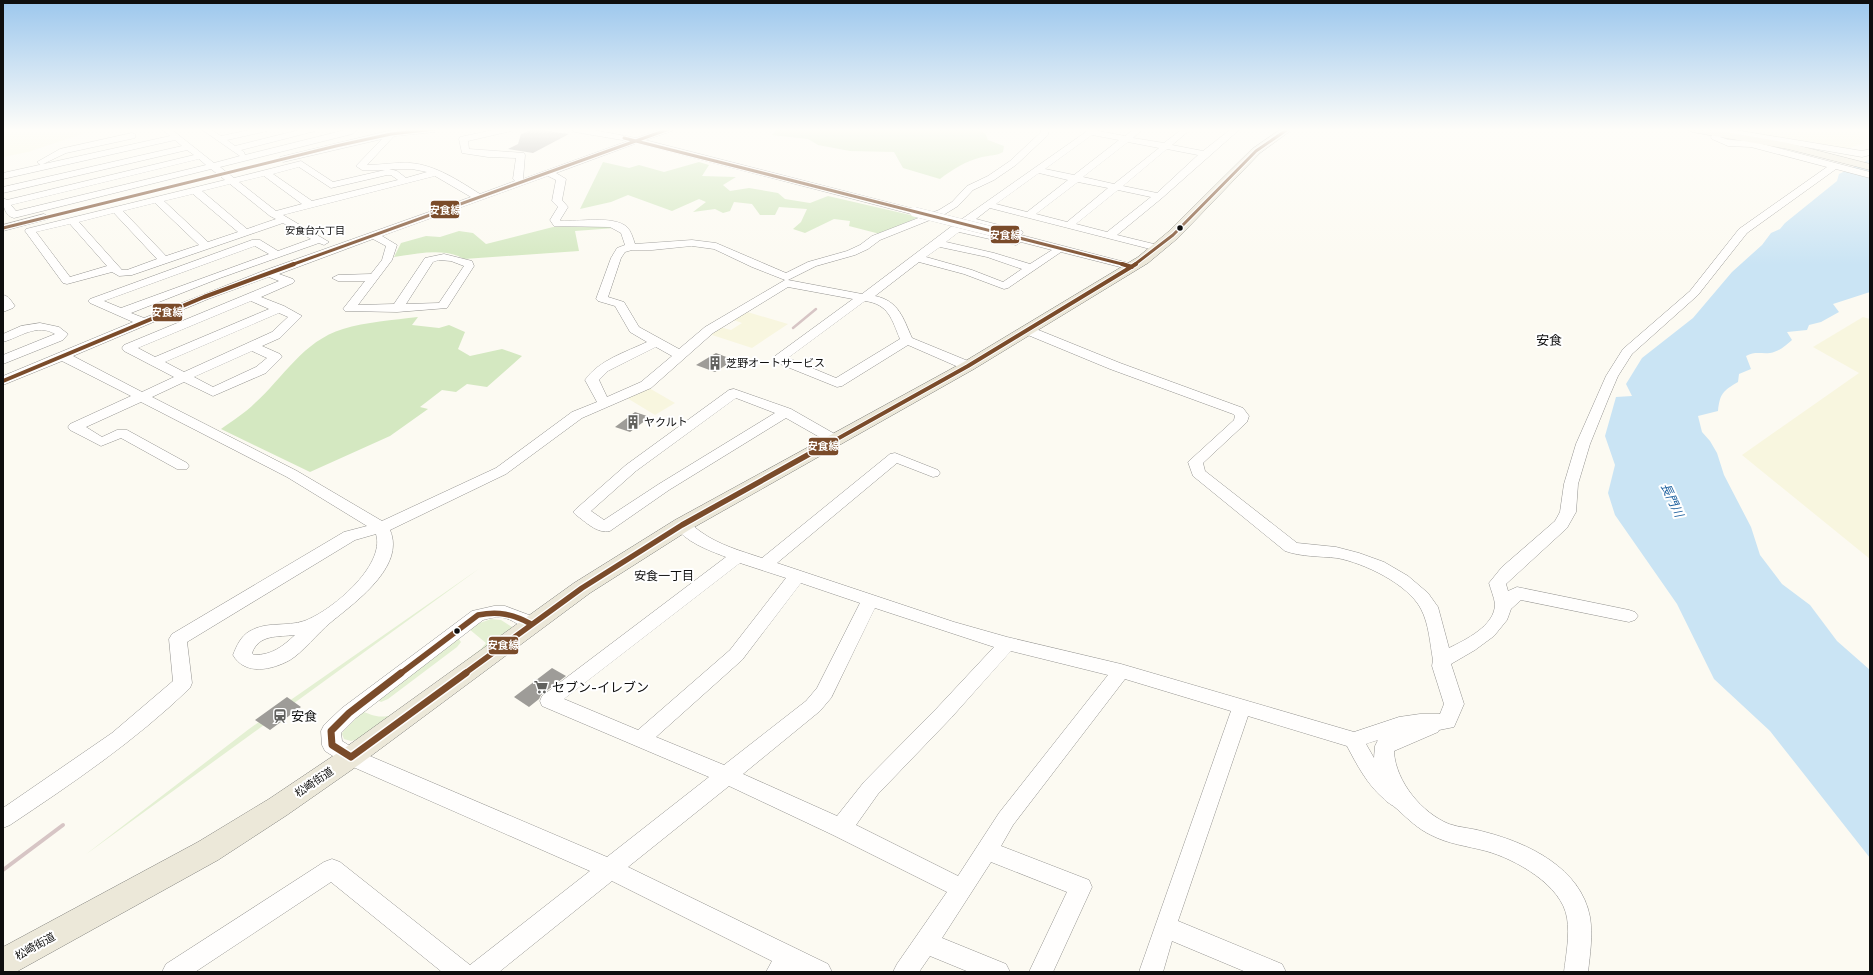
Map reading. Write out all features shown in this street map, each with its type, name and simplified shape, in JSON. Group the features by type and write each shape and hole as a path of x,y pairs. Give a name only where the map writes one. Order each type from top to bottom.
{"main road":[{"name":"松崎街道","path":"3,964 208,851 351,757 582,588 682,525 968,366 1132,267 1158,248 1203,206 1233,174"}],"street":[{"path":"3,190 70,174"},
{"path":"122,174 4,202 14,215 180,174"},
{"path":"3,228 221,174"},
{"path":"224,174 279,217 319,240 338,248"},
{"path":"114,268 67,281 30,231 260,174"},
{"path":"268,174 309,204"},
{"path":"316,174 331,185 376,174"},
{"path":"397,174 405,181"},
{"path":"73,221 119,273 128,273 245,232 309,204 430,174"},
{"path":"439,174 478,197"},
{"path":"519,174 518,179 520,182"},
{"path":"3,381 143,322 267,273 541,174"},
{"path":"553,174 561,178 557,201 563,207 555,220 558,224 588,223 618,226 624,230 631,247"},
{"path":"767,174 1132,267"},
{"path":"3,819 131,731 160,706 183,683 178,639 350,536 381,528 501,471 577,415 646,385 709,330 812,264 858,250 876,238 942,212 955,204 970,188 996,174"},
{"path":"907,340 837,383 779,359 1030,174"},
{"path":"1059,174 1159,196"},
{"path":"1029,215 1081,174"},
{"path":"1069,226 1131,174"},
{"path":"1109,236 1159,196 1183,174"},
{"path":"1504,606 1497,583 1508,571 1538,547 1561,524 1568,512 1571,484 1583,444 1612,376 1627,352 1694,293 1743,232 1825,174"},
{"path":"194,190 245,232"},
{"path":"157,200 205,245"},
{"path":"988,205 1158,248"},
{"path":"116,210 164,260"},
{"path":"968,220 1064,245 1077,250 1079,253"},
{"path":"956,228 1056,252 1079,253"},
{"path":"372,236 392,245 387,260 349,309 396,308 443,306 469,266 468,263 446,257 429,260 396,308"},
{"path":"120,313 276,254 319,240"},
{"path":"143,322 94,301 256,242 276,254"},
{"path":"680,355 634,329 620,304 604,301 602,299 616,258 621,250 631,247 652,247 692,243 716,246 787,280 877,300 893,308 907,340 968,366"},
{"path":"938,243 990,255 1030,268"},
{"path":"917,258 968,272 1004,286 1056,252"},
{"path":"251,346 276,357 261,370 213,392 128,348 289,281 267,273"},
{"path":"338,278 374,277"},
{"path":"182,466 122,432 101,442 75,427 276,335 296,316 252,296"},
{"path":"3,298 9,306 3,308"},
{"path":"154,362 280,308"},
{"path":"3,338 37,325 45,326 62,334 59,337 3,360"},
{"path":"1027,330 1115,366 1238,411 1242,416 1240,422 1195,462 1198,473 1291,547 1299,550 1340,554 1366,561 1382,568 1404,582 1429,607 1442,660 1441,666 1454,704 1447,722 1385,746 1383,754 1388,772 1406,804"},
{"path":"604,403 592,380 596,374 603,368 656,342"},
{"path":"62,356 292,474 381,528 385,540 382,559 367,583 324,619"},
{"path":"786,412 664,487 604,527 581,512 631,468 734,393 786,412 835,440"},
{"path":"765,564 895,457 933,473"},
{"path":"682,525 692,535 708,544 738,556 949,627 1007,644 1121,671 1354,740 1399,725 1420,722 1447,722"},
{"path":"738,556 549,701 726,775 840,828 962,889"},
{"path":"1508,571 1516,586 1517,593"},
{"path":"640,740 736,655 797,576"},
{"path":"1442,660 1488,633 1500,620 1504,606 1517,593"},
{"path":"1517,593 1628,616"},
{"path":"479,972 813,706 824,694 870,600"},
{"path":"531,624 517,616 498,610 478,615 349,713 331,730 332,745 351,757 610,869 784,965 820,972"},
{"path":"840,828 871,788 944,713 1007,644"},
{"path":"906,972 962,889 1006,819 1121,671"},
{"path":"1151,972 1165,927 1242,706"},
{"path":"1354,740 1364,760 1381,783 1424,821 1443,831 1485,841 1522,854 1548,872 1568,893 1579,916 1576,972"},
{"path":"986,850 1081,887 1041,972"},
{"path":"174,972 332,869 461,972"},
{"path":"1165,927 1248,967 1274,972"},
{"path":"925,943 998,972"}],"shaded area":[{"path":"744,311 788,324 752,348 709,334 720,327 731,330 742,323 731,319"},
{"path":"1863,317 1870,319 1870,559 1742,455 1859,373 1813,347"},
{"path":"649,388 675,403 655,415 627,398"}],"green space":[{"path":"597,174 703,174 702,176 736,177 723,185 730,191 749,188 778,193 785,199 810,203 828,196 919,217 880,234 849,226 850,221 834,219 805,233 793,229 801,222 807,209 779,207 775,215 760,215 752,204 734,202 730,211 723,213 715,209 693,212 706,202 699,199 672,211 628,195 611,202 580,209"},
{"path":"925,174 947,174 940,179"},
{"path":"588,225 615,228 575,231 579,251 464,259 456,255 439,252 394,257 401,243 426,236 440,237 459,231 473,233 486,244 553,227"},
{"path":"418,317 412,325 439,328 449,325 465,332 458,349 470,356 502,349 522,356 487,387 467,384 456,392 442,390 420,407 428,409 390,436 310,472 221,429 251,407 294,361 316,342 343,329"},
{"path":"480,568 85,855 249,729"},
{"path":"491,619 501,620 512,627 508,632 363,738 351,741 344,739 342,734 344,727 360,710 377,716 395,714 481,649 486,643 469,629 477,624"},
{"path":"458,638 461,642 457,647 388,699 381,702 376,699"}],"water":[{"name":"長門川","path":"1839,174 1870,174 1870,292 1833,304 1839,312 1821,322 1809,325 1807,330 1787,332 1792,340 1779,350 1770,353 1749,354 1746,356 1751,369 1739,374 1738,382 1723,393 1718,411 1698,416 1702,432 1710,441 1717,453 1724,475 1751,527 1760,555 1782,584 1810,605 1837,641 1870,670 1870,858 1770,731 1714,679 1677,604 1615,515 1608,493 1615,465 1605,436 1616,397 1632,396 1626,384 1642,358 1693,318 1732,272 1762,245 1771,233 1780,229 1785,223 1837,181"}],"building":[{"name":"芝野オートサービス","path":"716,353 734,360 715,372 696,365"},
{"name":"ヤクルト","path":"635,412 650,417 630,432 615,427"},
{"name":"セブン-イレブン","path":"552,668 566,676 541,695 539,699 529,707 514,697"},
{"path":"287,697 301,707 270,730 255,720"}],"railway":[{"path":"793,328 816,309"},
{"path":"3,870 63,825"}],"transit line":[{"name":"安食線","path":"3,228 220,174"},
{"name":"安食線","path":"3,381 204,297 543,174"},
{"name":"安食線","path":"768,174 1132,267"},
{"name":"安食線","path":"351,757 582,588 682,525 968,366 1143,260 1173,235 1233,174"},
{"name":"安食線","path":"351,757 332,745 331,731 349,713 478,615 500,612 506,613 531,624"}],"place":[{"name":"芝野オートサービス","path":"715,363"},
{"name":"ヤクルト","path":"633,422"},
{"name":"セブン-イレブン","path":"541,687"},
{"name":"安食","path":"280,716"}],"district":[{"name":"安食台六丁目","path":"315,230"},
{"name":"安食","path":"1549,340"},
{"name":"安食一丁目","path":"664,576"}]}
